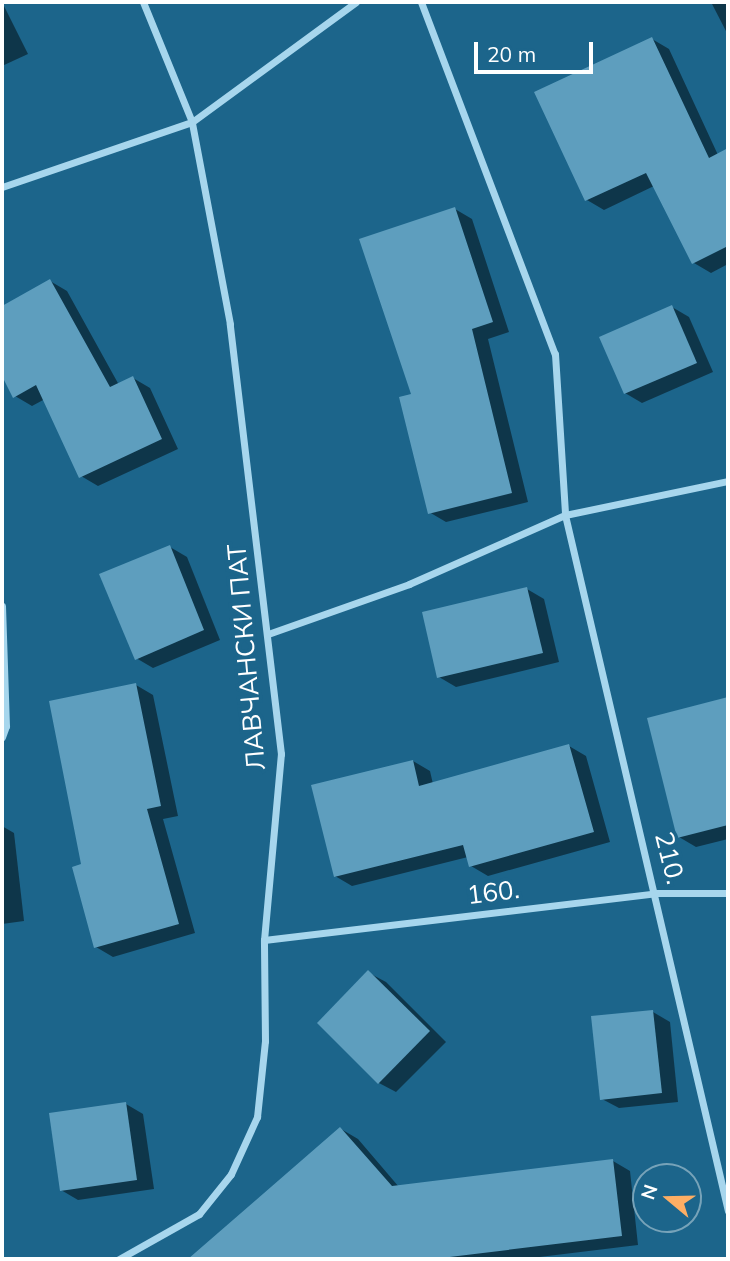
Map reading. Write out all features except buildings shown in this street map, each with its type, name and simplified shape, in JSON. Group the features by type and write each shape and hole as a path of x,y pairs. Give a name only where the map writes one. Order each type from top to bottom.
{"street":[{"name":"ЛАВЧАНСКИ ПАТ","path":"119,1259 199,1214 231,1174 257,1117 265,1041 264,940 281,754 230,324 192,122 143,2"},
{"path":"2,187 192,122 356,2"},
{"name":"210.","path":"421,2 555,354 565,515 657,893 728,1211"},
{"path":"268,634 409,584 565,515 728,481"},
{"path":"2,606 6,726 2,737"},
{"name":"160.","path":"264,940 657,893 728,892"}]}
